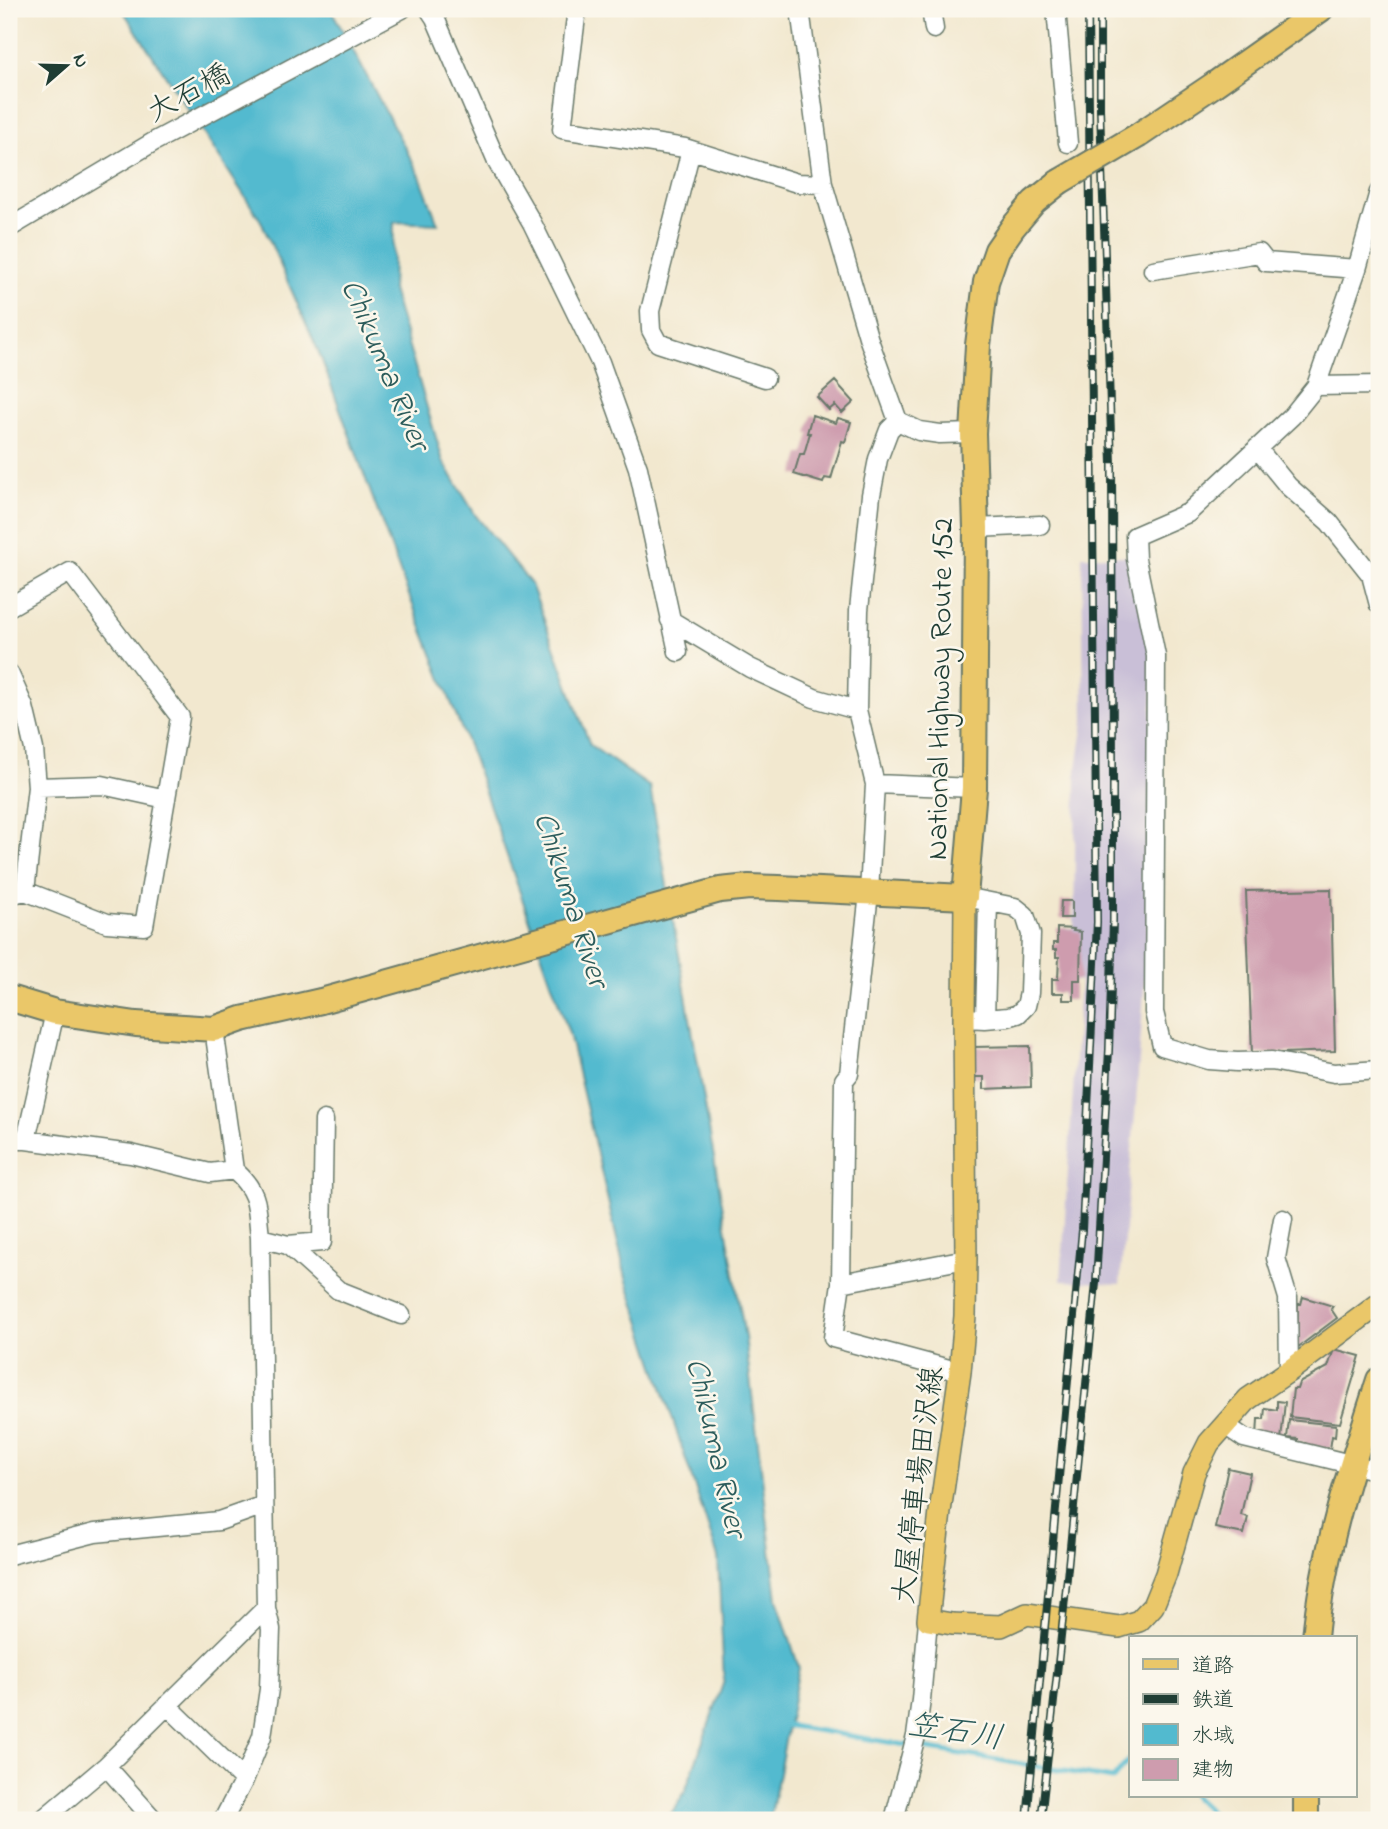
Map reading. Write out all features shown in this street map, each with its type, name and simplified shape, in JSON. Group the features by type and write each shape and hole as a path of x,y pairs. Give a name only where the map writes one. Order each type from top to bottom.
{"highway":[{"name":"National Highway Route 152","path":"9,998 55,1012 136,1024 214,1029 242,1019 321,1001 720,890 779,888 977,899 974,788 976,528 973,433 978,345 986,282 997,250 1034,202 1059,182 1139,135 1321,9"},
{"path":"1315,1636 1328,1558 1352,1464 1379,1380"},
{"path":"1306,1798 1306,1820"}],"main road":[{"name":"大屋停車場田沢線","path":"977,899 965,1316 928,1620 1000,1626 1027,1614 1119,1627 1139,1621 1153,1605 1166,1574 1194,1473 1209,1443 1248,1399 1379,1304"}],"street":[{"path":"429,9 497,162 532,223 600,362 638,468 678,652"},
{"path":"577,9 562,129 691,150 797,183 823,184"},
{"path":"800,9 823,184 869,340 898,421 919,431 940,434 973,433"},
{"path":"931,9 934,29"},
{"path":"1056,9 1068,143"},
{"name":"大石橋","path":"9,228 155,141 399,10"},
{"path":"691,150 650,311 651,330 658,343 765,378"},
{"path":"1379,192 1357,269 1317,386 1292,416 1188,513 1135,536 1136,559 1156,656 1154,1012 1162,1046 1209,1060 1272,1061 1334,1073 1379,1070"},
{"path":"1153,270 1259,253 1266,262 1357,269"},
{"path":"1317,386 1379,385"},
{"path":"898,421 889,430 878,459 871,495 859,610 857,710 875,783 869,893 849,1074 844,1080 841,1283 833,1338 960,1372"},
{"path":"1257,448 1287,485 1329,522 1371,575 1379,605"},
{"path":"976,528 1040,525"},
{"path":"9,607 70,572 180,717 144,926 107,923 17,893 37,787 34,749 24,707 9,673"},
{"path":"670,620 750,668 814,698 857,710"},
{"path":"875,783 974,788"},
{"path":"37,787 102,785 166,799"},
{"path":"975,1019 1008,1017 1018,1014 1026,1006 1030,981 1031,934 1025,915 1015,907 977,899"},
{"path":"55,1012 17,1140 131,1154 211,1172 234,1170"},
{"path":"214,1029 234,1170 246,1181 256,1198 260,1238 266,1608 271,1629 262,1735 244,1780 223,1820"},
{"path":"260,1238 288,1245 322,1242 324,1120"},
{"path":"1283,1219 1276,1258 1288,1298 1289,1371"},
{"path":"288,1245 338,1290 401,1315"},
{"path":"841,1283 966,1259"},
{"path":"1225,1426 1244,1438 1379,1471"},
{"path":"9,1555 95,1533 219,1521 264,1505"},
{"path":"42,1820 106,1766 266,1608"},
{"path":"894,1820 914,1744 922,1700 928,1620"},
{"path":"167,1706 244,1780"},
{"path":"106,1766 154,1820"}],"shaded area":[{"path":"1082,556 1134,556 1153,654 1147,950 1120,1284 1061,1281 1080,981 1074,981 1074,1000 1063,1000 1062,993 1052,993 1052,979 1058,979 1059,958 1056,957 1056,950 1053,950 1053,943 1057,943 1057,928 1074,928 1076,775 1084,722"}],"water":[{"name":"Chikuma River","path":"122,9 331,9 420,176 438,224 394,222 392,290 443,461 476,516 531,584 590,745 650,787 745,1337 777,1599 799,1668 770,1820 667,1820 685,1792 724,1681 718,1557 626,1278 569,1033 473,758 403,580 320,355 261,221"}],"building":[{"path":"835,381 854,402 842,413 835,405 829,410 817,397"},
{"path":"812,415 836,423 838,418 851,422 845,442 842,441 831,479 825,478 823,483 794,474 800,454 804,454"},
{"path":"1331,889 1335,1051 1252,1054 1246,891"},
{"path":"1061,901 1072,901 1072,918 1060,918"},
{"path":"1057,928 1081,932 1080,980 1074,980 1074,1000 1063,1000 1063,993 1052,993 1052,979 1058,979 1059,957 1056,957 1056,950 1053,950 1053,943 1057,943"},
{"path":"1030,1046 1031,1087 984,1089 984,1077 974,1077 973,1047"},
{"path":"1303,1297 1333,1306 1331,1309 1337,1318 1297,1348 1298,1304 1301,1304"},
{"path":"1334,1349 1360,1356 1340,1423 1290,1417 1293,1389 1297,1389 1299,1383 1328,1367"},
{"path":"1277,1401 1285,1402 1281,1440 1257,1437 1258,1419 1264,1419 1265,1408 1277,1410"},
{"path":"1289,1420 1336,1425 1330,1449 1304,1446 1305,1443 1298,1442 1298,1439 1287,1438"},
{"path":"1228,1468 1250,1473 1241,1515 1248,1517 1244,1534 1215,1528"}],"waterway":[{"name":"笠石川","path":"784,1725 1113,1779 1129,1759"},
{"name":"笠石川","path":"1195,1798 1219,1820"}],"railway":[{"path":"1027,1820 1082,1230 1097,922 1088,9"},
{"path":"1041,1820 1096,1283 1109,1050 1113,920 1112,464 1100,109 1100,9"}]}
